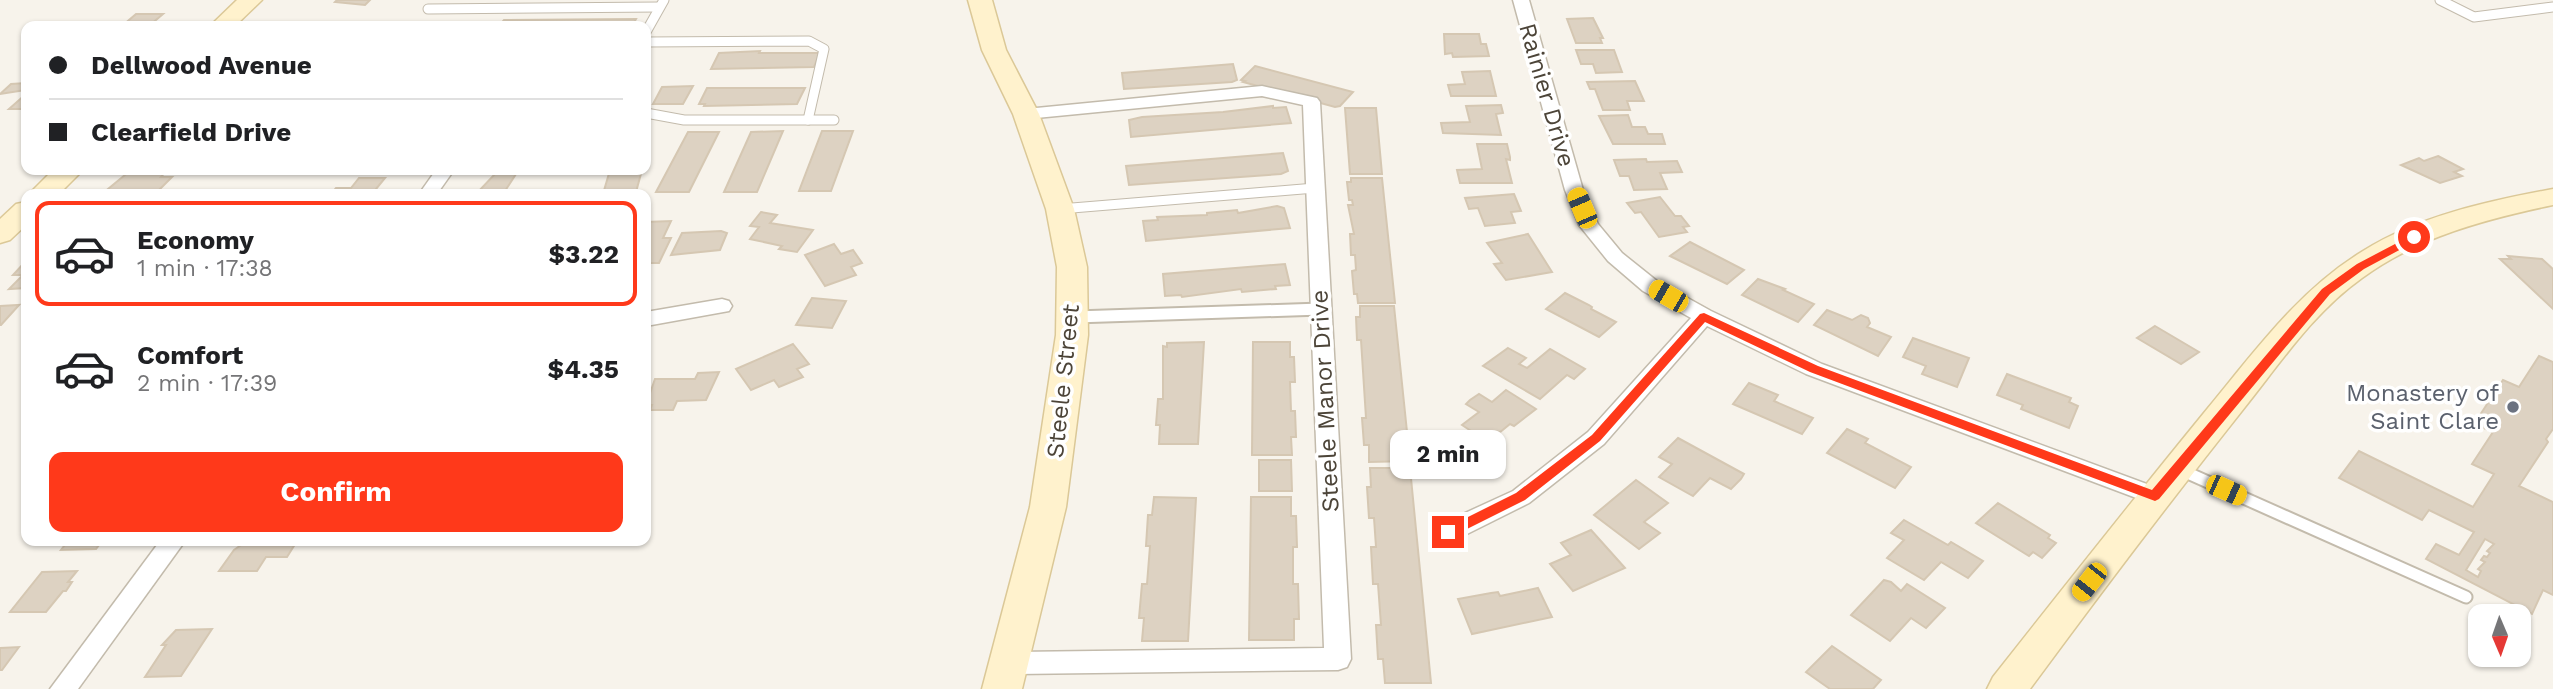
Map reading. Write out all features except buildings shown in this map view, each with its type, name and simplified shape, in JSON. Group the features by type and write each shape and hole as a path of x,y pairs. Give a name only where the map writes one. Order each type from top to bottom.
{"street":[{"path":"227,21 250,0"},
{"name":"Steele Street","path":"980,0 994,50 1026,114 1060,209 1072,267 1073,317 1048,507 1006,676"},
{"name":"Rainier Drive","path":"1521,0 1574,190 1589,225 1615,257 1650,286 1704,316 1814,369 2155,496"},
{"name":"Steele Manor Drive","path":"1006,676 1338,659 1311,102 1262,91 1026,114"},
{"path":"48,189 64,175"},
{"path":"2007,689 2177,468 2326,291 2397,245 2431,230 2470,215 2553,197"},
{"path":"0,234 21,215"},
{"path":"651,318 722,306"},
{"path":"1448,532 1521,497 1596,438 1704,316"},
{"path":"62,689 169,546"}],"lane":[{"path":"2440,0 2474,17 2553,7"},
{"path":"428,9 662,4"},
{"path":"651,23 662,4"},
{"path":"651,42 809,41 824,49 808,120"},
{"path":"651,114 684,120 834,120"},
{"path":"1060,209 1315,188"},
{"path":"1073,317 1321,309"},
{"path":"2177,468 2466,597"}],"place":[{"name":"Monastery of Saint Clare","path":"2513,407"}],"route":[{"path":"1448,532 1521,497 1596,438 1704,316 1814,369 2155,496 2326,291 2361,267 2414,237"}]}
